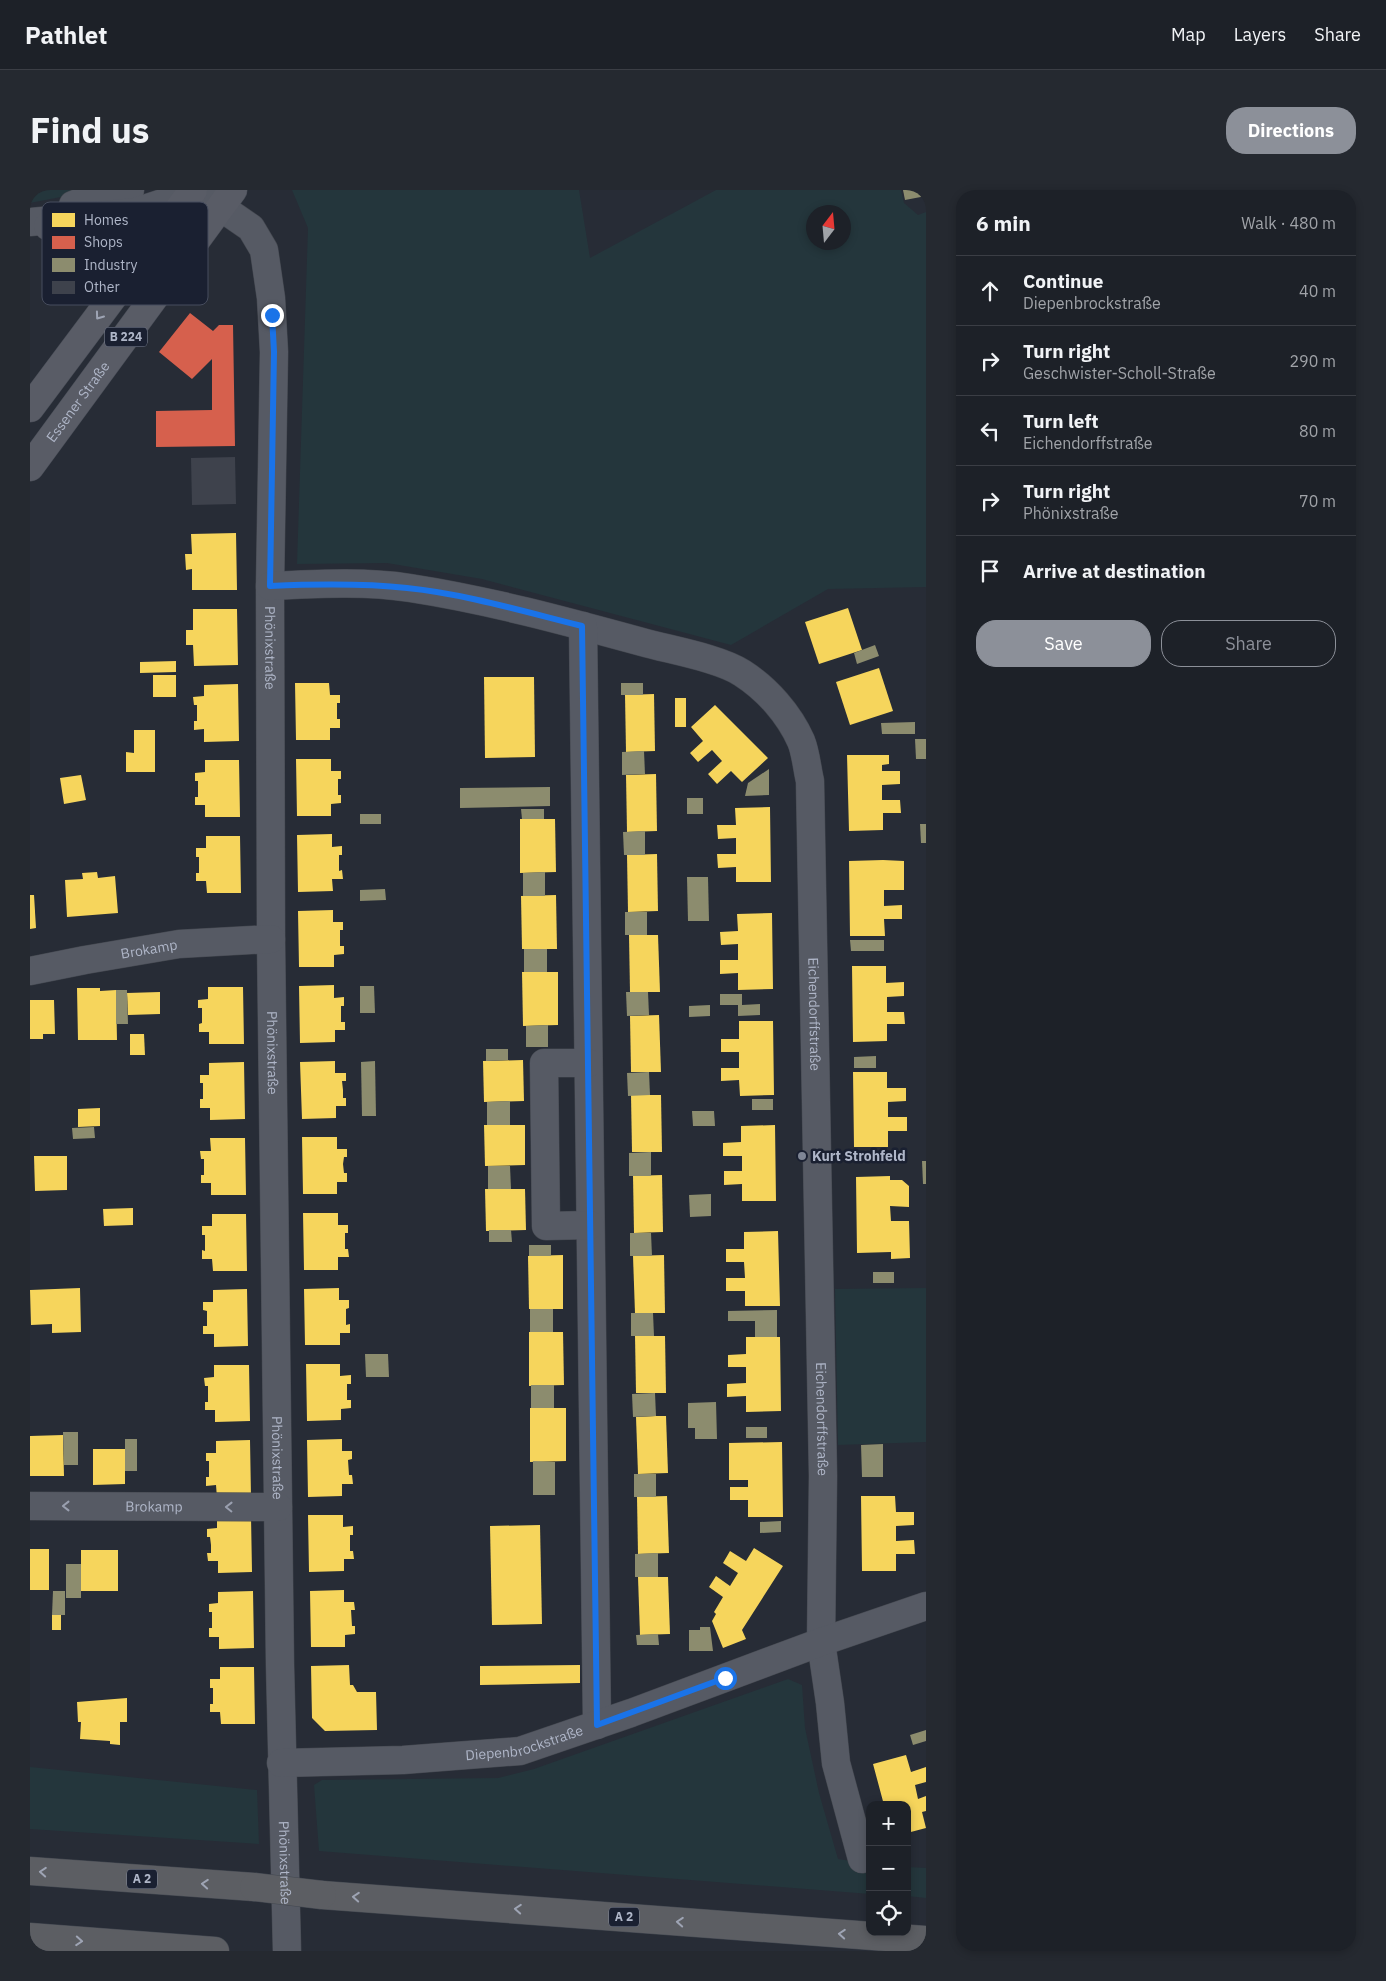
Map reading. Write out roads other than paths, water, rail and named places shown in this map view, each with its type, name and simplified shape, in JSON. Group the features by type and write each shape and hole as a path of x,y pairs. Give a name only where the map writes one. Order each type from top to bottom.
{"highway":[{"name":"A 2","path":"30,1871 254,1887 322,1895 926,1940"},
{"path":"30,1937 215,1951"}],"main road":[{"name":"B 224","path":"180,202 188,191"},
{"name":"Essener Straße","path":"208,225 227,199"},
{"name":"B 224","path":"30,408 106,305"},
{"name":"Essener Straße","path":"30,467 149,305"}],"street":[{"name":"Phönixstraße","path":"188,191 227,199 251,228 264,250 271,298 274,352 270,586 271,939 281,1763 287,1951"},
{"path":"133,201 188,191"},
{"name":"Eichendorffstraße","path":"270,586 337,582 408,588 474,600 582,626 718,663 741,672 758,684 785,712 801,742 810,782 823,1476 821,1642 836,1763 862,1859"},
{"path":"582,626 597,1725"},
{"name":"Brokamp","path":"30,971 179,944 271,939"},
{"path":"588,1063 544,1063 546,1226 590,1225"},
{"name":"Brokamp","path":"30,1506 278,1507"},
{"name":"Diepenbrockstraße","path":"281,1763 403,1760 520,1751 926,1606"}],"place":[{"name":"Kurt Strohfeld","path":"802,1156"}]}
